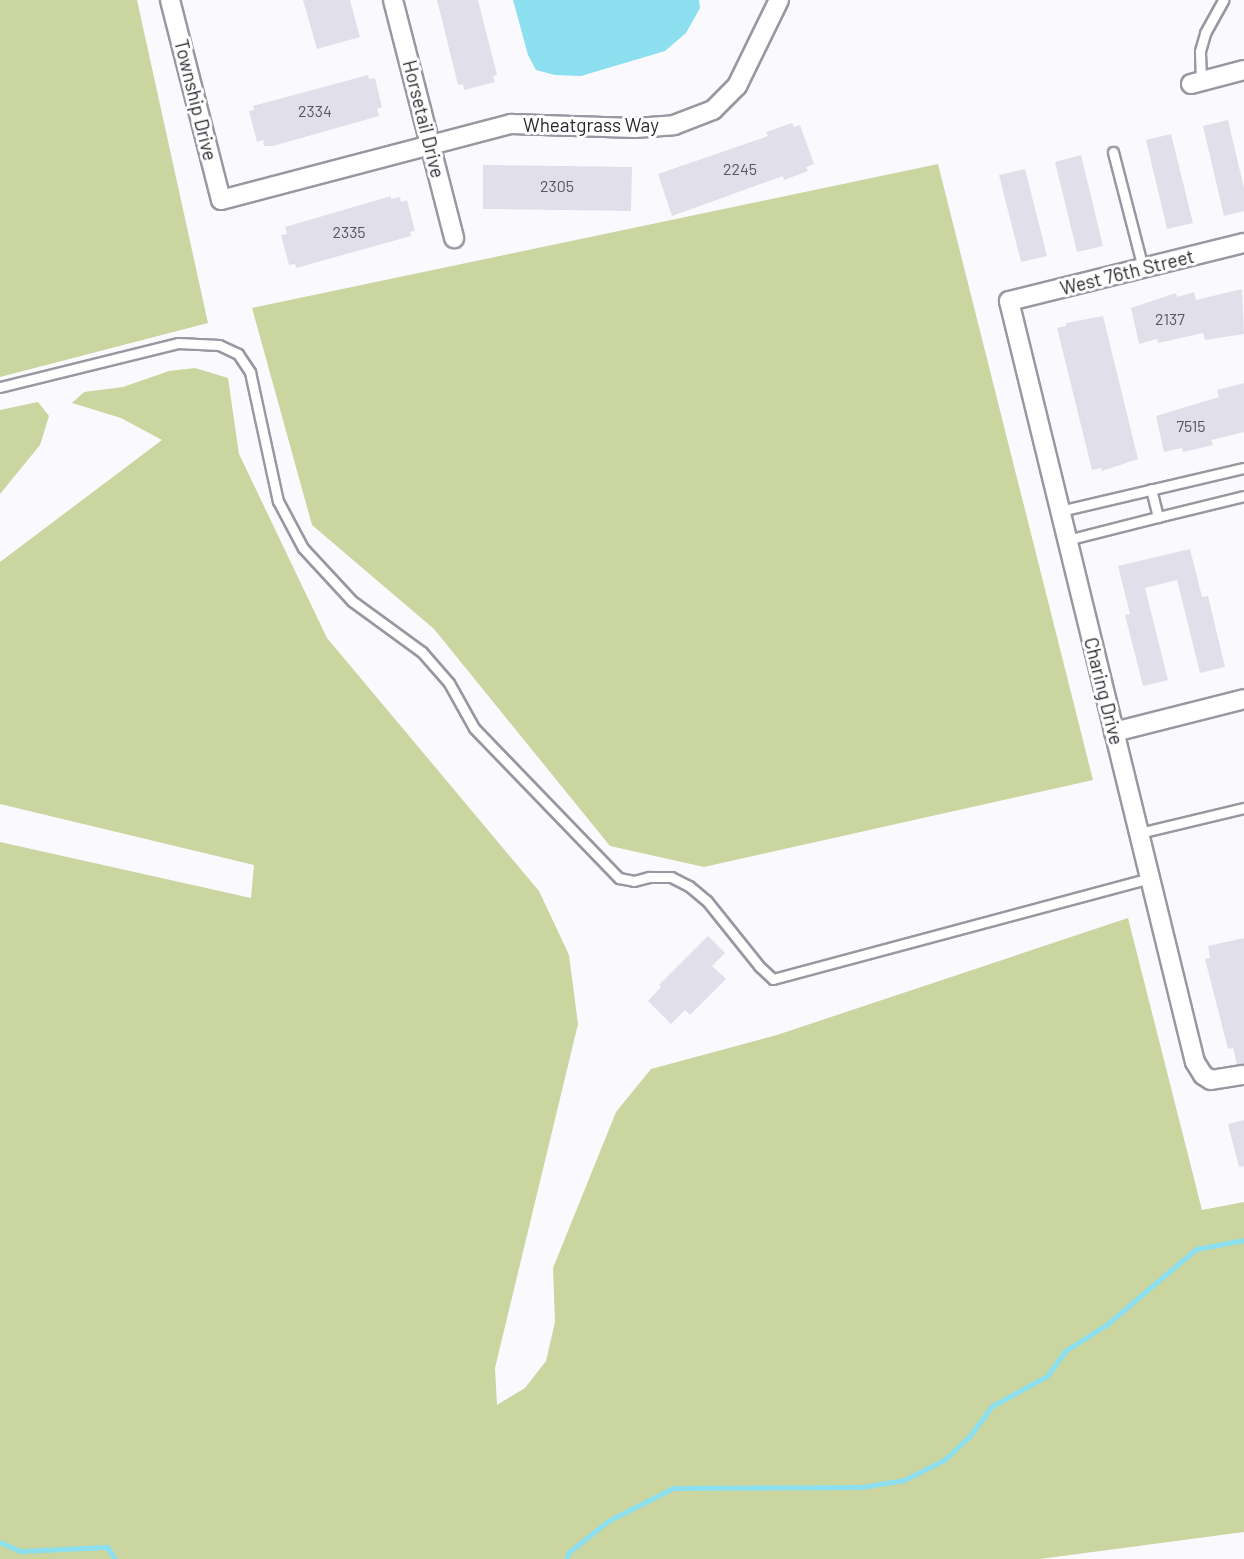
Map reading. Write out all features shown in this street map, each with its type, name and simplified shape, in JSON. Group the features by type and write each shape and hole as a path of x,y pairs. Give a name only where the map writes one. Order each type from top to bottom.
{"street":[{"name":"Township Drive","path":"170,0 221,200"},
{"name":"Horsetail Drive","path":"393,0 454,238"},
{"name":"Wheatgrass Way","path":"221,200 511,124 635,128 674,125 712,110 737,86 779,0"},
{"path":"1196,83 1244,70"},
{"name":"West 76th Street","path":"1009,301 1244,243"},
{"name":"Charing Drive","path":"1009,301 1195,1062 1206,1077 1217,1080 1244,1075"},
{"path":"1114,732 1244,699"}],"lane":[{"path":"1196,83 1202,42 1223,0"},
{"path":"1114,152 1143,268"},
{"path":"0,387 178,342 219,345 238,354 250,372 278,500 303,548 352,601 422,652 449,683 474,728 619,878 634,881 649,877 671,877 689,886 707,901 759,967 773,979 1150,878"},
{"path":"1060,511 1244,468"},
{"path":"1151,489 1158,517"},
{"path":"1067,540 1244,496"},
{"path":"1139,833 1244,807"}],"green space":[{"path":"0,0 137,0 208,323 0,377"},
{"path":"938,164 1093,780 704,867 610,846 434,629 312,525 252,308"},
{"path":"195,368 228,378 239,454 327,638 539,891 569,955 578,1024 495,1368 497,1405 525,1388 546,1361 555,1322 553,1268 616,1112 651,1069 777,1035 1128,918 1202,1210 1244,1202 1244,1532 1040,1559 0,1559 0,842 251,898 254,865 0,804 0,562 162,440 121,418 72,403 84,392 123,387 169,371"},
{"path":"38,402 49,416 40,445 0,494 0,410"}],"water":[{"path":"513,0 699,0 700,8 686,33 665,51 581,76 555,75 536,70 528,55"}],"building":[{"path":"303,0 350,0 360,37 317,49"},
{"path":"437,0 478,0 497,75 493,76 495,82 464,90 463,84 458,85"},
{"path":"368,75 369,79 375,78 382,107 377,109 379,116 273,146 264,146 263,140 257,142 249,111 254,110 253,106"},
{"path":"1228,120 1244,188 1244,211 1224,216 1203,126"},
{"path":"792,123 794,127 800,125 814,164 806,167 808,171 784,180 783,176 672,216 658,174 768,136 766,132"},
{"path":"1171,134 1193,223 1167,229 1146,140"},
{"path":"1081,155 1103,246 1077,252 1055,162"},
{"path":"483,165 632,167 631,211 483,209"},
{"path":"1025,169 1047,256 1021,262 999,175"},
{"path":"391,196 391,199 400,197 401,202 407,200 415,231 410,232 411,236 296,268 295,264 289,265 281,235 287,234 285,227"},
{"path":"1242,289 1244,334 1205,340 1203,333 1158,343 1157,339 1139,344 1131,308 1176,293 1177,297 1194,292 1196,300"},
{"path":"1103,316 1138,459 1102,471 1101,468 1092,470 1057,328 1066,326 1066,323"},
{"path":"1244,383 1244,432 1211,440 1213,445 1183,452 1182,448 1164,452 1156,416 1219,397 1217,390"},
{"path":"1190,549 1202,597 1208,596 1225,667 1200,673 1177,580 1145,588 1168,680 1143,686 1125,615 1130,614 1118,566"},
{"path":"708,936 725,953 712,966 726,979 690,1015 685,1010 671,1024 648,1001 661,987 659,985"},
{"path":"1244,938 1244,1064 1237,1065 1233,1048 1228,1049 1205,959 1210,958 1208,946"},
{"path":"1244,1120 1244,1166 1239,1167 1228,1124"}],"waterway":[{"path":"566,1559 569,1552 608,1521 673,1488 861,1487 904,1480 944,1460 968,1438 992,1406 1047,1376 1065,1351 1106,1325 1196,1249 1244,1240"},
{"path":"0,1542 20,1551 107,1547 115,1559"}]}
